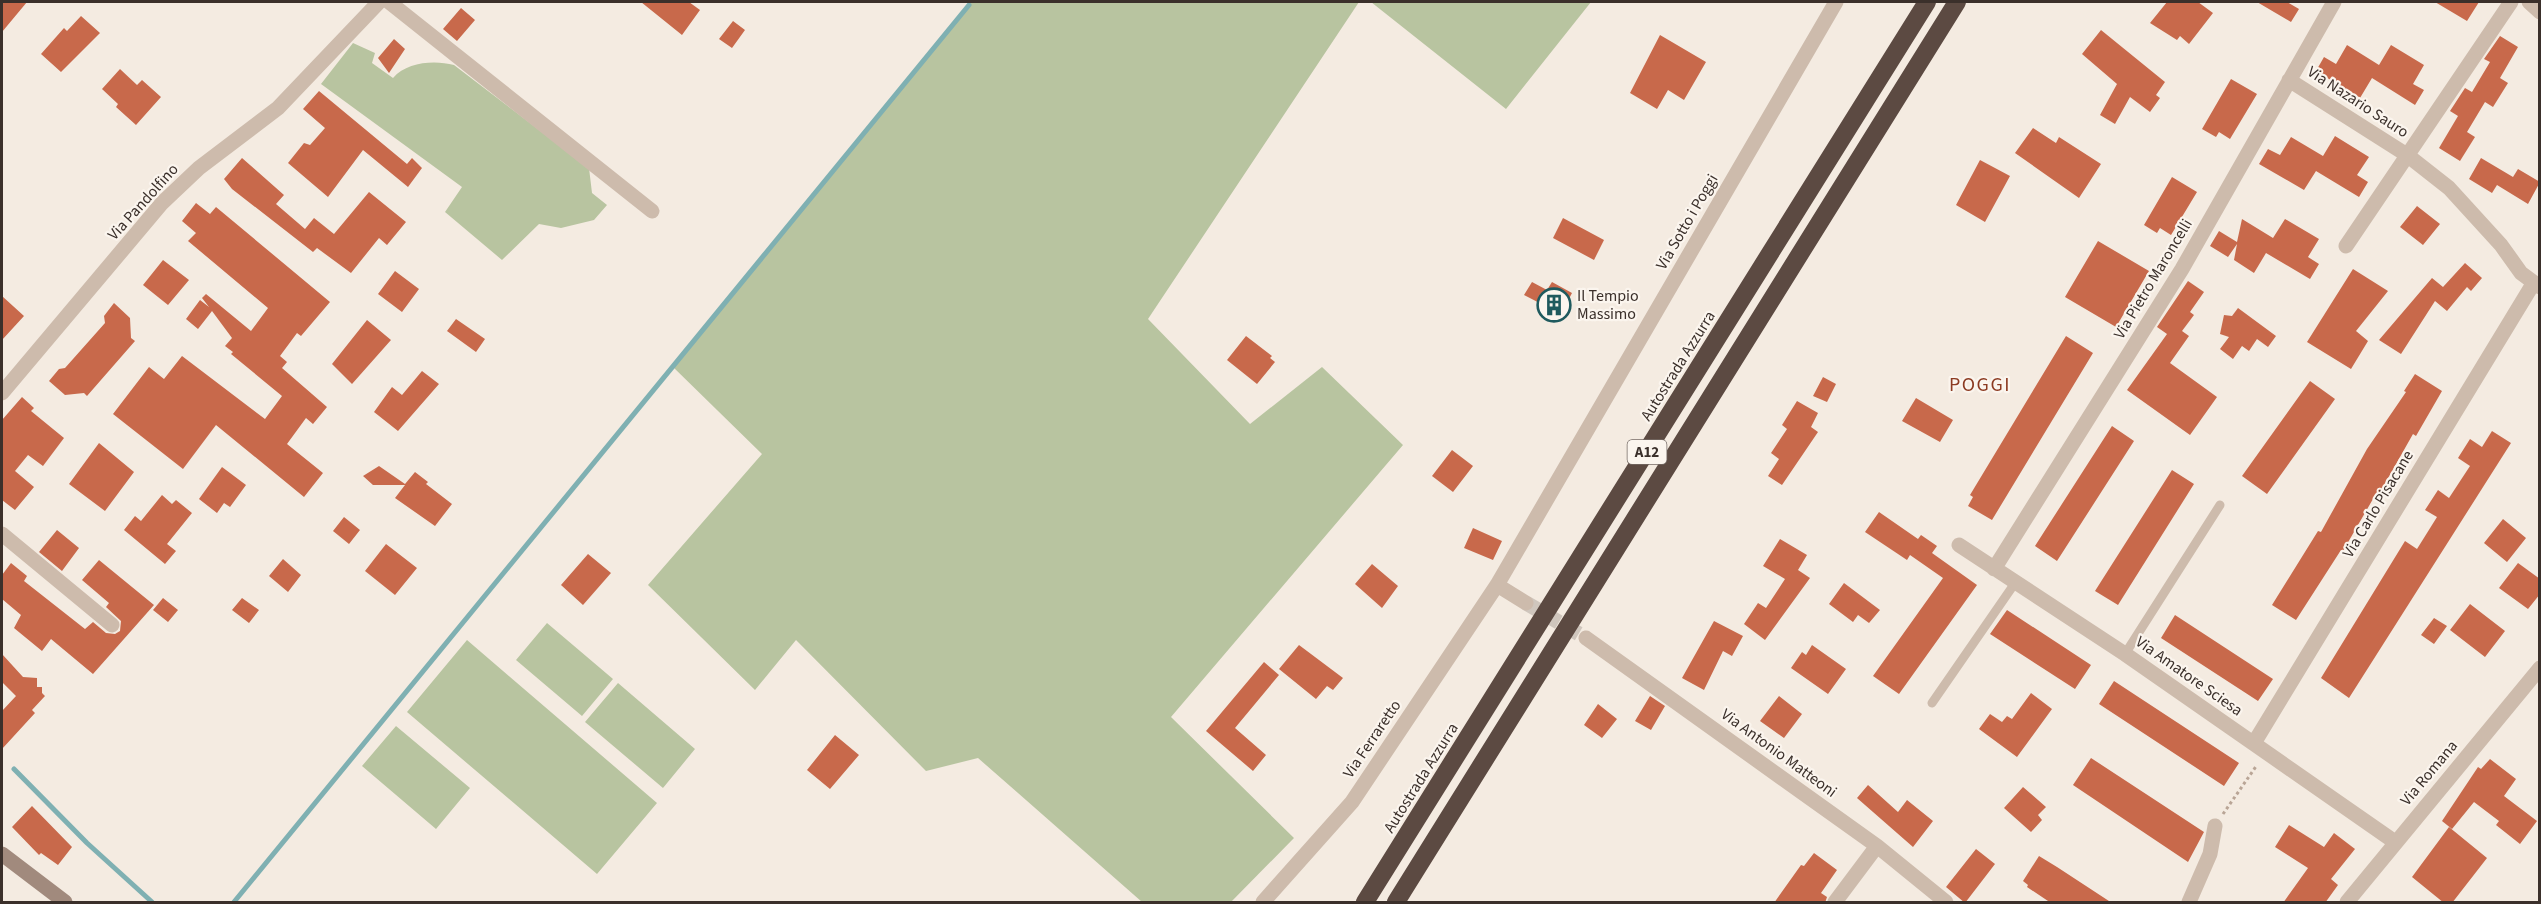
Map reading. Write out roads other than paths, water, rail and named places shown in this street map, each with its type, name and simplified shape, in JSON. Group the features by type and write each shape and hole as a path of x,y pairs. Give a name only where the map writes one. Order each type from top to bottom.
{"highway":[{"name":"Autostrada Azzurra","path":"1365,903 1927,2"},
{"name":"A12","path":"1396,903 1957,2"}],"main road":[{"path":"2,854 65,903"}],"street":[{"name":"Via Pandolfino","path":"2,393 162,203 200,168 278,108 380,2"},
{"path":"389,2 652,211"},
{"name":"Via Sotto i Poggi","path":"1497,585 1836,2"},
{"name":"Via Pietro Maroncelli","path":"1994,569 2182,269 2334,2"},
{"path":"2346,246 2511,2"},
{"path":"2529,2 2540,12"},
{"name":"Via Nazario Sauro","path":"2289,80 2407,155 2449,188 2536,285"},
{"name":"Via Carlo Pisacane","path":"2260,747 2536,285"},
{"path":"2,534 112,625"},
{"name":"Via Amatore Sciesa","path":"1959,545 2125,654 2395,842"},
{"path":"1497,585 1526,603"},
{"name":"Via Ferraretto","path":"1263,903 1352,802 1497,585"},
{"name":"Via Antonio Matteoni","path":"1586,638 1877,846 1946,903"},
{"name":"Via Romana","path":"2347,903 2540,668"},
{"path":"2188,903 2210,854 2215,826"},
{"path":"1835,903 1877,846"}],"lane":[{"path":"2125,654 2220,505"},
{"path":"1932,704 2015,583"}],"waterway":[{"path":"234,902 969,5"},
{"path":"14,769 87,843 152,902"}],"tunnel":[{"path":"1526,603 1586,638"}],"place":[{"name":"Il Tempio Massimo","path":"1554,305"}],"district":[{"name":"POGGI","path":"1980,385"}]}
